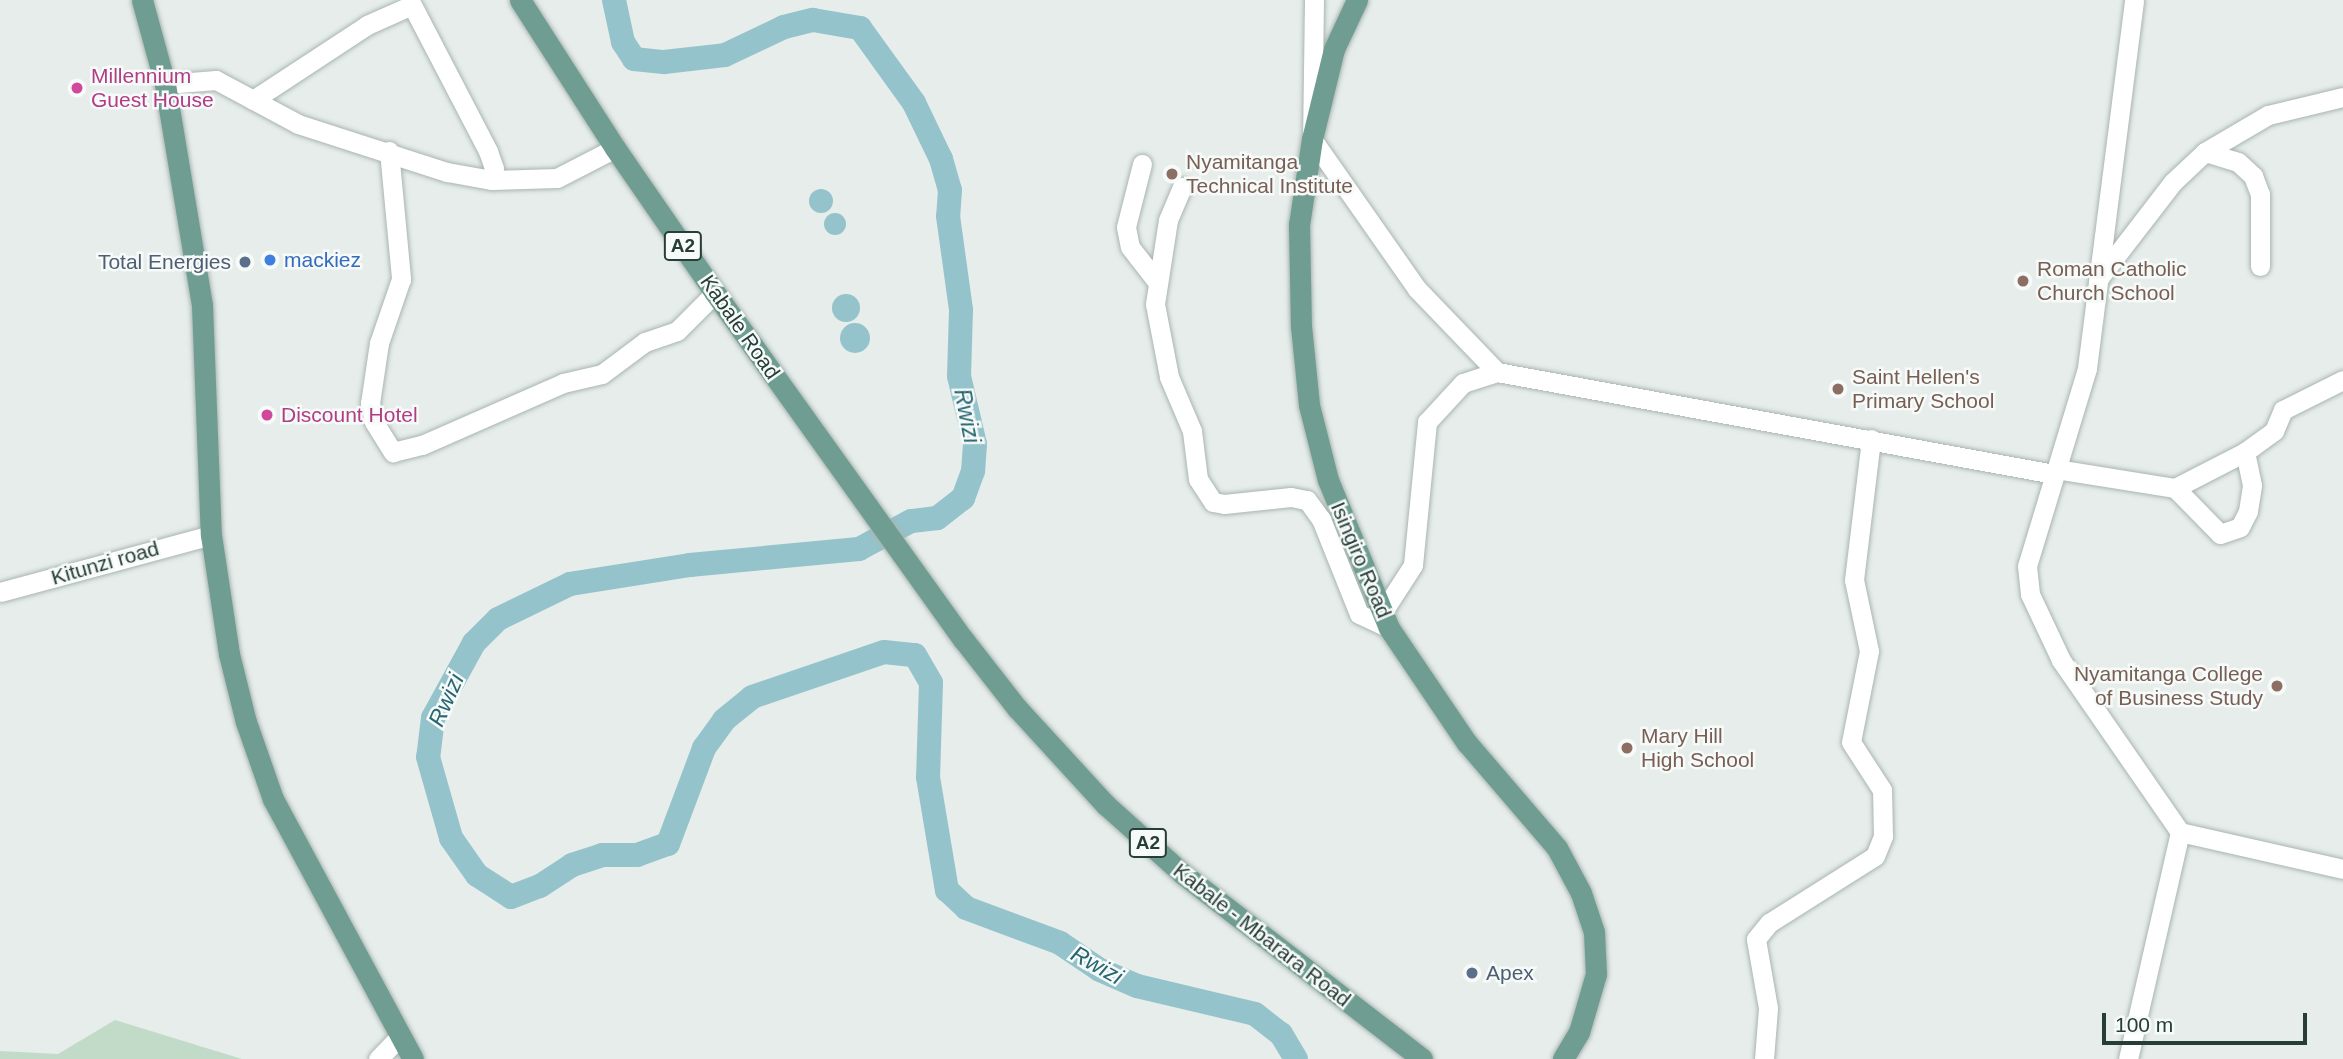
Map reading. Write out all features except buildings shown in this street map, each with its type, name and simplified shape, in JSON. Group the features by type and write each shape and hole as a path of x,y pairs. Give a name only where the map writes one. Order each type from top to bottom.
{"main road":[{"path":"139,0 165,83 202,305 211,535 229,654 273,799 413,1059"},
{"name":"Kabale Road","path":"520,0 615,148 715,293 920,579"},
{"name":"Isingiro Road","path":"1357,0 1334,49 1312,139 1299,225 1309,405 1328,480 1386,621 1467,743 1558,848 1581,893 1594,932 1596,974 1579,1032 1563,1059"},
{"name":"Kabale - Mbarara Road","path":"920,579 1017,708 1106,805 1182,874 1422,1059"}],"street":[{"path":"1314,0 1312,139 1417,289 1497,372"},
{"path":"2134,0 2087,368 2027,566 2030,594 2061,660 2180,832 2343,869"},
{"path":"253,100 368,25 412,5 488,151 494,168 492,180"},
{"path":"165,83 216,80 298,124 389,150 447,172 492,180 557,178 615,148"},
{"path":"2099,278 2173,181 2206,152 2268,115 2343,97"},
{"path":"389,150 401,279 379,343 370,403 378,432 393,452 422,445 563,383 602,374 645,342 677,331 715,293"},
{"path":"2206,152 2238,162 2253,176 2260,194 2260,265"},
{"path":"1142,164 1126,227 1130,247 1155,279"},
{"path":"1182,187 1168,220 1155,279 1156,321 1169,377 1192,431 1198,480 1205,494 1224,505 1291,497 1307,500 1321,519 1359,614 1386,621 1413,565 1427,422 1463,383 1497,372 2055,471 2175,488 2245,452 2274,431 2283,410 2343,380"},
{"path":"1763,1059 1768,1008 1756,939 1769,923 1875,856 1883,836 1882,790 1851,742 1869,652 1854,580 1871,439"},
{"path":"2175,488 2220,534 2240,527 2252,485 2245,452"},
{"name":"Kitunzi road","path":"0,592 211,535"},
{"path":"2129,1059 2180,832"},
{"path":"378,1059 400,1036"}],"green space":[{"path":"115,1020 242,1059 0,1059 0,1051 58,1054"}],"water":[{"path":"821,189 829,193 833,201 829,209 821,213 813,209 809,201 813,193"},
{"path":"835,213 843,216 846,224 843,232 835,235 827,232 824,224 827,216"},
{"path":"846,294 856,298 860,308 856,318 846,322 836,318 832,308 836,298"},
{"path":"855,323 866,327 870,338 866,349 855,353 844,349 840,338 844,327"}],"waterway":[{"name":"Rwizi","path":"614,0 623,42 634,59 664,62 725,55 784,27 813,20 860,28 914,103 941,159 950,190 948,216 961,310 959,376 975,444 973,471 963,498 937,518 911,521 859,549 690,565 570,584 498,619 474,643 433,718 428,757 451,838 477,875 511,897 540,886 572,865 602,855 637,855 668,844 704,748 724,720 752,697 884,652 915,655 931,683 928,777 947,890 966,908 1060,943 1100,970 1137,986 1255,1014 1281,1034 1296,1059"}],"place":[{"name":"Millennium Guest House","path":"77,88"},
{"name":"Nyamitanga Technical Institute","path":"1172,174"},
{"name":"mackiez","path":"270,260"},
{"name":"Total Energies","path":"245,262"},
{"name":"Roman Catholic Church School","path":"2023,281"},
{"name":"Saint Hellen's Primary School","path":"1838,389"},
{"name":"Discount Hotel","path":"267,415"},
{"name":"Nyamitanga College of Business Study","path":"2277,686"},
{"name":"Mary Hill High School","path":"1627,748"},
{"name":"Apex","path":"1472,973"}]}
